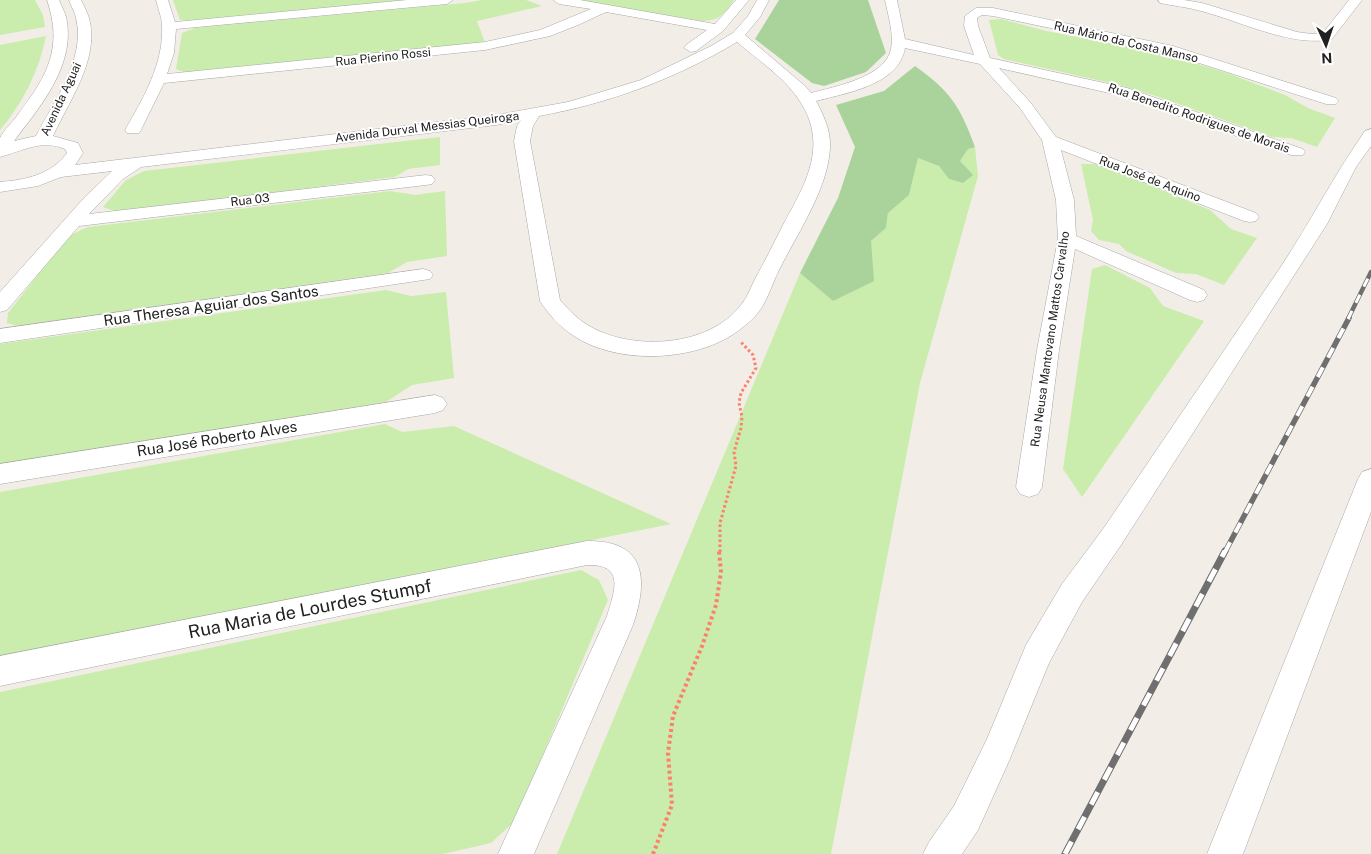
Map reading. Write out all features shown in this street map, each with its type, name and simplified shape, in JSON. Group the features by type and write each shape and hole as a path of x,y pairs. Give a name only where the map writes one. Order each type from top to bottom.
{"street":[{"name":"Avenida Aguai","path":"0,150 40,95 53,72 62,45 62,26 53,0"},
{"name":"Avenida Aguai","path":"42,141 75,76 82,54 84,27 75,0"},
{"path":"133,130 153,93 166,51 169,26 162,0"},
{"path":"169,26 447,0"},
{"path":"559,0 718,28"},
{"name":"Avenida Durval Messias Queiroga","path":"86,157 512,107 569,94 639,73 687,51 718,28 743,0"},
{"name":"Avenida Durval Messias Queiroga","path":"86,157 138,163 496,120 570,106 646,83 716,49 738,36 754,17 763,0"},
{"path":"808,99 857,84 884,71 896,56 898,42 891,0"},
{"path":"1164,0 1206,4 1296,36 1318,38 1327,36 1356,0"},
{"name":"Rua Pierino Rossi","path":"158,79 485,46 515,41 560,29 602,9"},
{"name":"Rua Neusa Mantovano Mattos Carvalho","path":"976,12 971,16 970,20 983,59 1025,105 1050,140 1064,190 1067,239 1048,350 1029,487"},
{"name":"Rua Mário da Costa Manso","path":"976,12 993,12 1162,48 1331,102"},
{"path":"533,114 525,126 522,141 550,301 562,318 588,335 622,346 642,348 669,347 696,342 726,329 750,309 813,186 818,171 822,144 816,119 808,99 738,36"},
{"name":"Rua Benedito Rodrigues de Morais","path":"898,42 983,59 1122,91 1298,152"},
{"path":"716,49 742,52 766,60"},
{"path":"496,120 509,126 522,141"},
{"path":"941,854 966,818 998,750 1037,655 1072,593 1112,537 1287,272 1318,224 1348,167 1371,134"},
{"name":"Rua José de Aquino","path":"1050,140 1250,217"},
{"path":"0,150 42,141 67,143 86,157 99,176 90,202"},
{"path":"4,189 44,178 58,172 70,162 86,157"},
{"path":"0,305 90,202 123,170 138,163"},
{"name":"Rua 03","path":"74,221 426,180"},
{"path":"1067,239 1197,294"},
{"name":"Rua Theresa Aguiar dos Santos","path":"0,336 423,275"},
{"name":"Rua José Roberto Alves","path":"0,474 435,404"},
{"path":"1225,854 1371,479"},
{"name":"Rua Maria de Lourdes Stumpf","path":"0,671 587,553 606,553 619,560 625,566 628,576 628,595 618,625 516,854"}],"path":[{"path":"653,854 672,806 668,753 673,716 702,646 716,605 721,572 718,544 720,523 736,466 734,452 742,422 739,403 741,393 756,368 753,355 743,343 726,329"}],"green space":[{"path":"0,0 35,0 43,15 45,27 0,35"},
{"path":"173,0 416,0 193,21 180,20"},
{"path":"482,0 526,0 542,6 477,21 485,43 186,73 176,69 182,33 195,28"},
{"path":"572,0 734,0 721,16 712,20 701,21"},
{"path":"779,0 868,0 886,53 866,72 824,86 812,83 755,39"},
{"path":"1001,19 1046,31 1162,53 1227,73 1285,95 1308,108 1335,118 1317,147 1291,138 1272,137 1153,95 1115,84 1004,59 998,55 989,20"},
{"path":"46,36 39,62 29,86 16,109 0,130 0,45"},
{"path":"915,66 946,92 959,110 975,147 968,149 960,161 973,175 963,183 949,179 939,166 918,158 909,195 888,213 886,228 871,241 874,281 833,301 800,273 838,198 855,147 836,105 884,91"},
{"path":"440,137 440,165 408,169 395,177 117,212 103,207 126,180 144,171"},
{"path":"975,147 978,176 920,383 831,854 557,854 800,273 833,301 871,241 886,228 888,213 909,195 918,158 939,166 949,179 963,183 972,175 960,161 968,149"},
{"path":"1081,164 1100,164 1210,210 1231,229 1257,238 1224,285 1196,274 1176,273 1126,251 1119,244 1099,240 1091,231 1093,220"},
{"path":"390,191 415,195 445,191 447,256 407,262 388,273 18,326 7,323 8,313 68,236 88,227"},
{"path":"1105,265 1150,288 1163,306 1204,321 1082,497 1063,469 1092,269"},
{"path":"386,290 411,296 446,292 454,378 412,385 386,402 0,465 0,344"},
{"path":"385,424 402,432 454,426 671,524 0,660 0,492"},
{"path":"581,570 599,580 608,600 515,821 491,843 443,854 0,854 0,692"}],"railway":[{"path":"1348,319 1371,272"},
{"path":"1225,552 1349,318"},
{"path":"1065,854 1225,551"}]}
